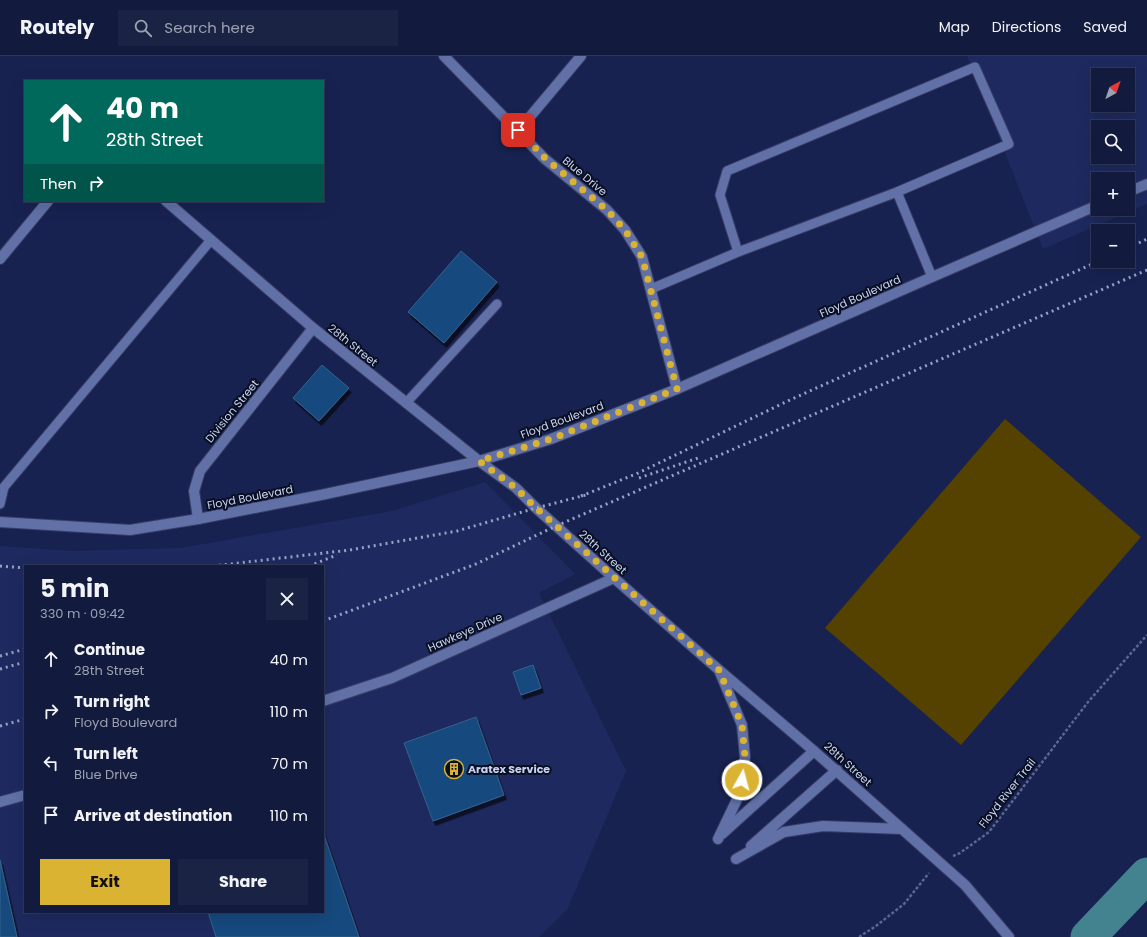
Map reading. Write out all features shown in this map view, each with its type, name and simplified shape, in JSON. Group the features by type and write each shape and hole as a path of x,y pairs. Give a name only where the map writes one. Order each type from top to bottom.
{"street":[{"name":"Blue Drive","path":"444,56 546,159 607,210 625,230 642,257 677,389"},
{"path":"518,130 581,56"},
{"path":"1135,189 1147,184"},
{"path":"0,259 47,202"},
{"name":"28th Street","path":"167,202 313,328 479,461 516,488 536,508 614,578 719,670 837,770 965,885 1009,937"},
{"name":"Floyd Boulevard","path":"0,522 130,530 198,519 321,495 479,461 551,439 677,389 1091,208"},
{"name":"Division Street","path":"198,519 194,491 200,471 313,328"},
{"name":"Hawkeye Drive","path":"324,701 392,678 614,578"},
{"path":"719,670 742,725 745,757 741,791 718,838 814,750"},
{"path":"837,770 736,859 784,832 823,826 902,829"},
{"path":"0,802 24,795"}],"lane":[{"path":"651,289 738,252 897,192 1009,144 975,66 727,171 720,195 738,252"},
{"path":"897,192 932,277"},
{"path":"0,504 4,487 211,240"},
{"path":"406,403 497,304"}],"path":[{"name":"Floyd River Trail","path":"938,861 960,853 988,832 1088,702 1147,635"},
{"path":"859,937 904,904 938,861"}],"shaded area":[{"path":"967,56 1147,56 1147,204 1135,209 1135,172 1091,172 1091,216 1119,216 1101,224 1091,224 1091,228 1043,249"},
{"path":"1005,419 1141,537 961,745 825,628"},
{"path":"485,482 575,574 539,593 626,771 567,910 539,937 0,937 0,546 71,551 181,548 392,511"}],"building":[{"path":"461,251 497,282 444,343 408,312"},
{"path":"322,365 349,388 319,421 293,398"},
{"path":"533,665 541,688 521,695 513,672"},
{"name":"Aratex Service","path":"476,717 504,795 433,821 404,743"},
{"path":"324,835 359,937 216,937 208,913 324,913"},
{"path":"0,860 17,937 0,937"}],"waterway":[{"path":"1088,937 1147,875"}],"railway":[{"path":"1135,245 1147,239"},
{"path":"581,496 636,474 792,399 1091,265"},
{"path":"324,621 476,564 556,526 1147,270"},
{"path":"639,478 698,458"},
{"path":"222,565 350,550 457,531 586,495"},
{"path":"312,565 337,555"},
{"path":"0,566 24,568"},
{"path":"0,656 24,649"},
{"path":"0,669 24,662"},
{"path":"0,726 24,719"}],"place":[{"name":"Aratex Service","path":"454,769"}],"route":[{"path":"518,130 546,159 607,210 625,230 642,257 677,389 551,439 479,461 516,488 536,508 719,670 742,725 745,757 742,780"}]}
